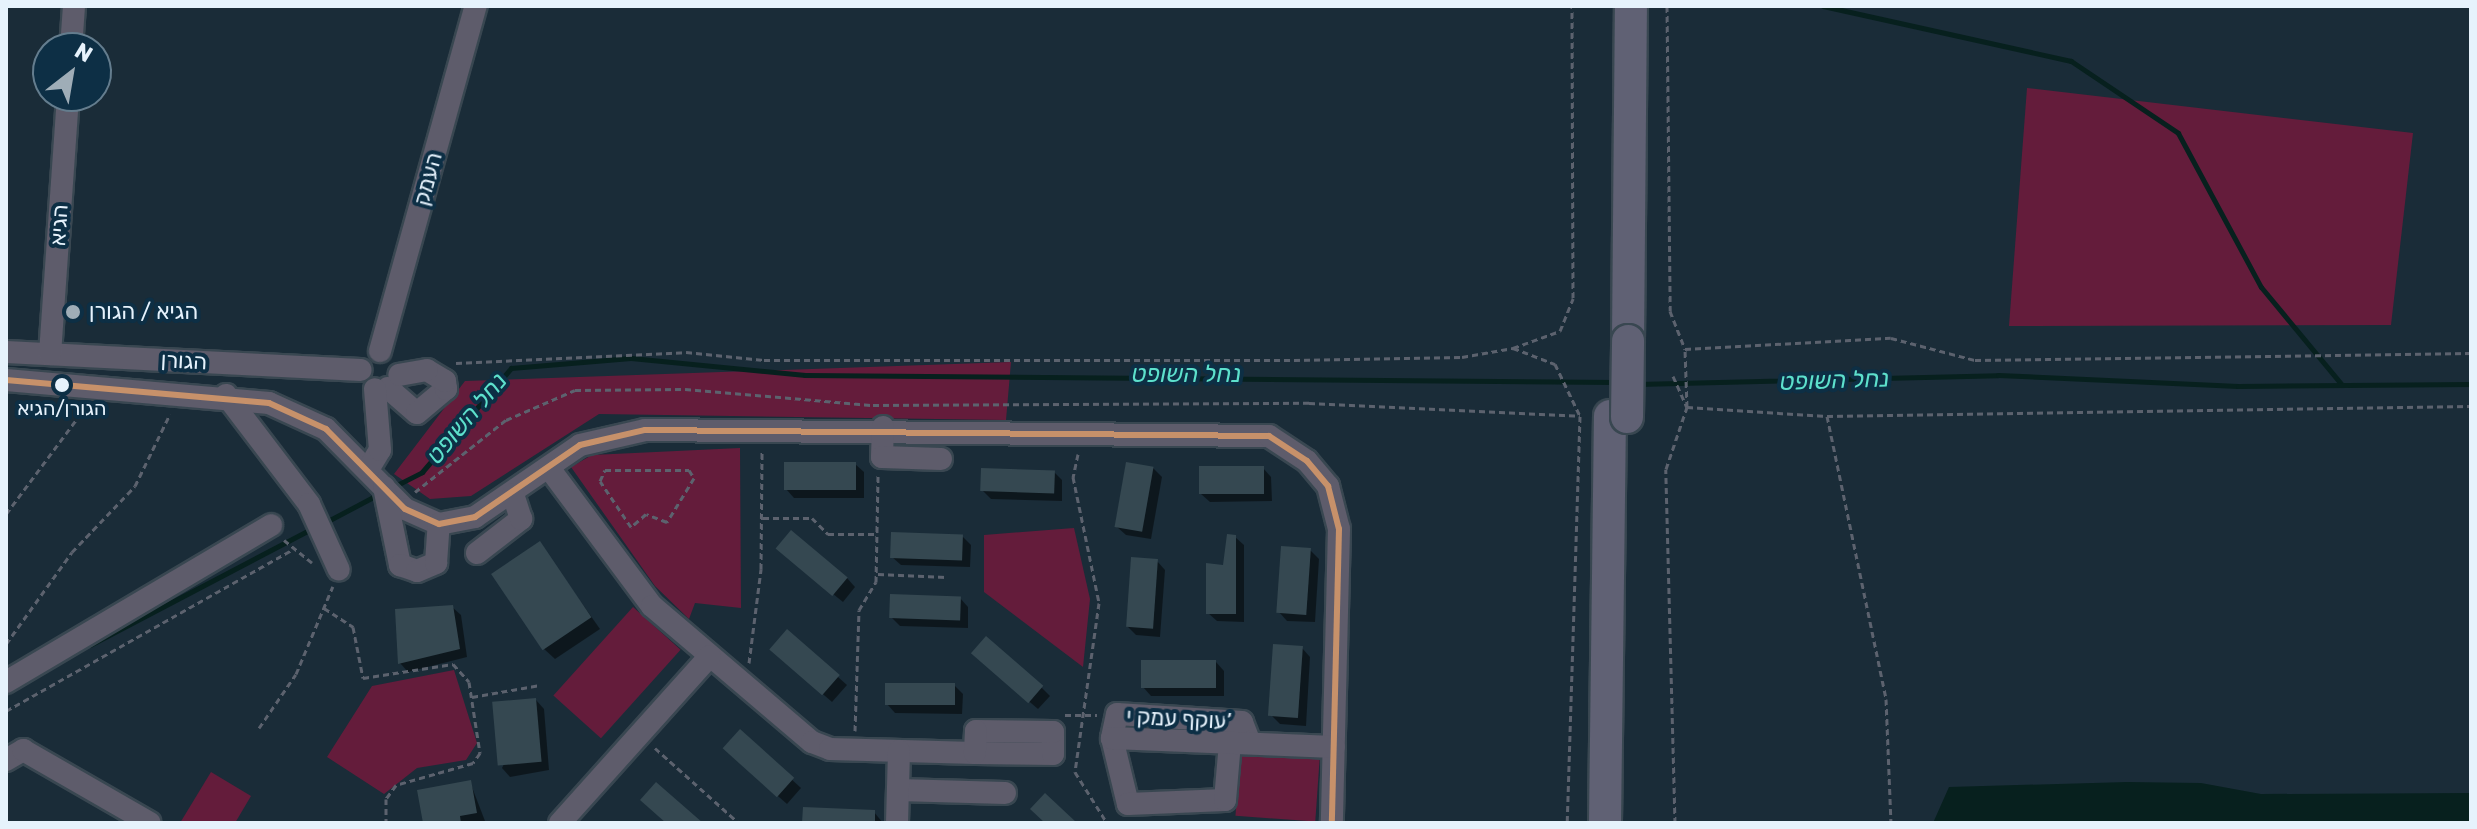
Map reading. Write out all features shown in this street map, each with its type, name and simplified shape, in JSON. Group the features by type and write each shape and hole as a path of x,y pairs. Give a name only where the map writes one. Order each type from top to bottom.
{"highway":[{"path":"1613,6 1619,341"},
{"path":"1605,823 1606,416 1619,341 1631,6"},
{"path":"1606,416 1622,823"}],"street":[{"path":"72,32 74,6"},
{"name":"העמק","path":"361,370 380,351 476,6"},
{"name":"הגיא","path":"50,354 67,112"},
{"path":"369,468 380,450 387,384 395,358 380,351"},
{"name":"הגורן","path":"6,352 361,370"},
{"path":"361,370 387,384"},
{"path":"6,380 226,395 300,415 369,468 391,494 439,524 475,517 513,494 580,445 619,433 881,427 1082,429 1269,436 1314,469 1328,486 1339,529 1332,823"},
{"path":"226,395 309,504 339,570"},
{"path":"881,427 882,457 941,459"},
{"path":"549,468 645,598 818,746 975,753"},
{"path":"391,494 400,565 417,571 436,563 439,524"},
{"path":"477,553 521,519 513,494"},
{"path":"6,682 271,525"},
{"path":"560,823 710,656"},
{"name":"עוקף עמק י’","path":"1117,714 1242,722 1240,743 1225,800 1128,804 1112,738 1117,714"},
{"name":"עוקף עמק י’","path":"1240,743 1334,747"},
{"path":"6,760 23,750 150,823"},
{"path":"897,823 899,751"},
{"path":"898,790 1005,793"}],"path":[{"path":"440,364 686,352 764,360 1294,360 1462,357 1513,348 1560,331 1573,298 1572,6"},
{"path":"1667,6 1670,311 1685,349 1687,407 1666,469 1675,823"},
{"path":"1685,349 1891,338 1975,360 2471,353"},
{"path":"1513,348 1555,364 1606,416 1567,823"},
{"path":"1673,376 1687,407"},
{"path":"6,514 100,387"},
{"path":"391,494 506,420 575,390 685,389 873,405 1309,403 1606,416"},
{"path":"6,644 72,552 135,486 181,391"},
{"path":"1687,407 1827,416 2471,406"},
{"path":"1827,416 1886,699 1891,823"},
{"path":"855,750 859,610 876,574 881,427"},
{"path":"1082,429 1073,477 1089,539 1098,627 1075,772 1107,823"},
{"path":"746,687 762,518 762,430"},
{"path":"605,470 689,470 694,478 667,522 646,514 631,527 600,481 605,470"},
{"path":"762,518 812,518 828,534 877,534"},
{"path":"6,711 292,550"},
{"path":"259,728 296,674 339,570"},
{"path":"876,574 946,577"},
{"path":"324,608 353,627 363,678 453,664 466,674 481,745 473,763 396,785 386,799 386,823"},
{"path":"472,697 540,685"},
{"path":"640,734 739,823"}],"shaded area":[{"path":"2027,88 2413,133 2391,325 2009,326"},
{"path":"1011,362 1006,420 599,414 471,496 430,499 394,474 465,381"},
{"path":"740,448 741,608 695,603 689,619 655,586 571,467 592,455"},
{"path":"1074,528 1090,599 1083,667 984,592 984,535"},
{"path":"633,607 681,650 601,738 553,695"},
{"path":"454,670 477,743 466,760 417,768 384,794 327,757 372,686"},
{"path":"1240,751 1320,757 1315,821 1235,816"},
{"path":"211,772 251,796 235,823 180,823"},
{"path":"2201,783 2261,794 2471,793 2471,823 1933,823 1949,787"}],"building":[{"path":"784,462 856,462 856,490 784,490"},
{"path":"1126,462 1154,467 1142,532 1115,527"},
{"path":"1199,466 1264,466 1264,494 1199,494"},
{"path":"981,468 1055,471 1054,494 980,491"},
{"path":"791,530 848,578 832,596 776,548"},
{"path":"891,532 963,535 962,560 890,558"},
{"path":"1227,534 1236,535 1236,614 1206,614 1206,563 1223,565"},
{"path":"540,541 591,617 543,650 491,574"},
{"path":"1281,546 1311,548 1306,615 1276,613"},
{"path":"1131,557 1158,559 1153,629 1126,627"},
{"path":"890,594 961,596 960,620 889,618"},
{"path":"453,605 460,649 398,664 395,609"},
{"path":"787,629 840,675 822,695 769,649"},
{"path":"986,636 1043,686 1028,703 971,653"},
{"path":"1273,644 1303,646 1298,718 1268,716"},
{"path":"1141,660 1216,660 1216,688 1141,688"},
{"path":"885,683 955,683 955,705 885,705"},
{"path":"536,698 542,762 498,766 492,702"},
{"path":"740,729 794,778 777,797 723,748"},
{"path":"471,780 477,813 460,816 461,823 423,823 417,790"},
{"path":"656,782 703,823 666,823 640,800"},
{"path":"1045,793 1077,823 1045,823 1030,809"},
{"path":"803,807 875,810 875,823 802,823"}],"waterway":[{"path":"1823,6 2071,61 2178,133 2261,287 2342,385"},
{"name":"נחל השופט","path":"391,488 422,472 511,368 631,358 805,375 1616,382"},
{"name":"נחל השופט","path":"1638,384 1998,375 2238,386 2471,384"},
{"name":"נחל השופט","path":"324,523 379,494"},
{"name":"נחל השופט","path":"90,645 315,527"}],"transit line":[{"path":"6,380 269,403 326,429 405,509 439,524 475,517 580,445 645,430 1269,436 1307,461 1328,486 1339,529 1332,823"}],"place":[{"name":"הגיא / הגורן","path":"73,312"},
{"name":"הגורן/הגיא","path":"62,385"}]}
